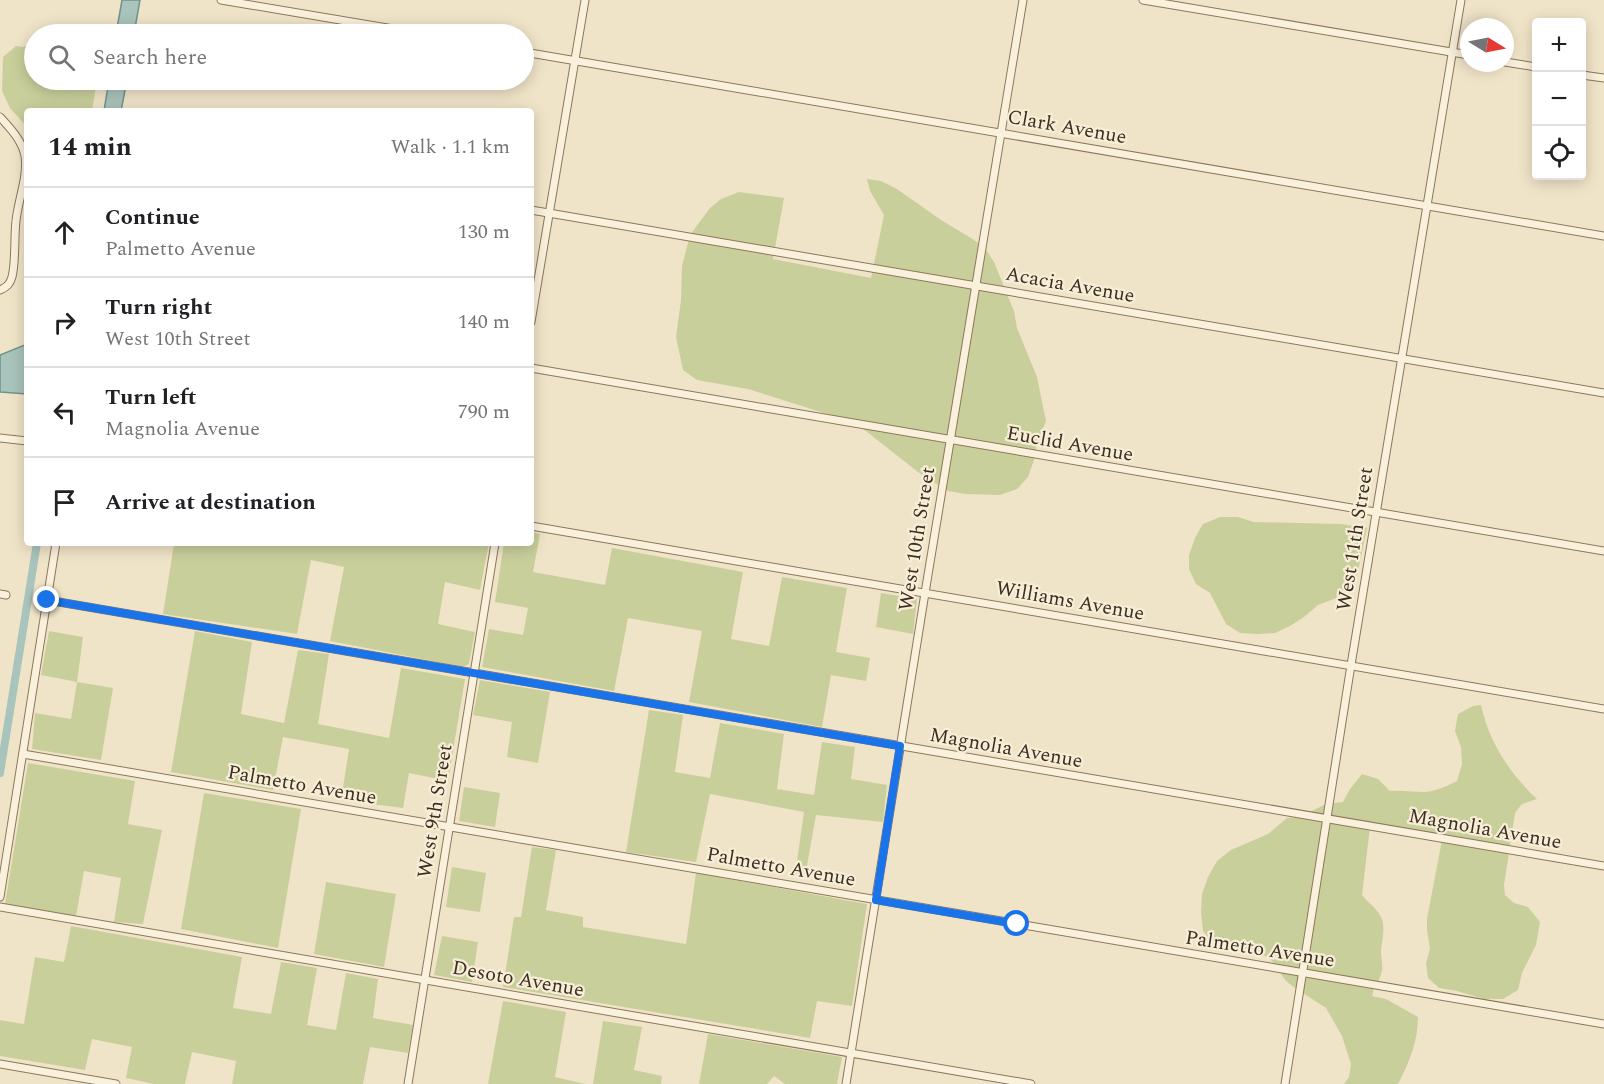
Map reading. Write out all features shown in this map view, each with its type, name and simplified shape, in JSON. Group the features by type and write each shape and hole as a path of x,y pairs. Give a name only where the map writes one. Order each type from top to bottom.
{"street":[{"path":"221,0 364,24"},
{"path":"534,304 585,0"},
{"name":"West 10th Street","path":"846,1084 1023,0"},
{"path":"1143,0 1460,54"},
{"name":"West 11th Street","path":"1285,1084 1351,665 1461,0"},
{"name":"Clark Avenue","path":"534,54 1604,236"},
{"path":"1514,63 1532,66"},
{"path":"1586,76 1604,78"},
{"path":"0,117 13,131 24,153"},
{"path":"0,290 8,286 12,276 16,219 24,171"},
{"name":"Acacia Avenue","path":"534,210 1604,393"},
{"name":"Euclid Avenue","path":"534,369 1604,551"},
{"path":"0,438 24,441"},
{"name":"Williams Avenue","path":"534,527 1604,709"},
{"path":"0,897 56,546"},
{"name":"West 9th Street","path":"408,1084 495,546"},
{"name":"Magnolia Avenue","path":"47,600 1604,866"},
{"name":"Palmetto Avenue","path":"23,754 1604,1024"},
{"name":"Desoto Avenue","path":"0,907 1031,1084"},
{"path":"0,1064 116,1084"}],"green space":[{"path":"16,46 23,47 24,90 95,90 92,108 24,108 24,124 10,108 2,91 3,57"},
{"path":"867,179 881,181 897,189 985,248 994,262 1037,377 1046,421 1037,443 1028,477 1017,489 1000,495 948,491 918,472 862,428 846,420 748,389 697,380 683,370 676,337 681,300 682,266 690,235 710,208 721,199 739,192 784,198 773,259 871,278 884,215 870,191"},
{"path":"1220,517 1238,517 1254,522 1341,524 1367,528 1357,576 1350,593 1318,605 1304,617 1275,633 1240,633 1226,624 1210,593 1196,584 1189,569 1189,555 1203,524"},
{"path":"534,533 540,534 533,572 605,585 612,548 743,572 731,639 769,646 782,577 847,588 836,652 870,658 866,681 831,675 822,727 689,702 702,631 628,618 614,691 482,667 489,629 523,635 528,608 495,602 504,546 534,546"},
{"path":"174,546 488,546 480,590 445,582 438,624 475,632 469,664 463,667 330,641 344,567 311,560 297,634 163,614"},
{"path":"881,593 917,599 913,634 876,627"},
{"path":"49,631 83,637 77,682 41,675"},
{"path":"195,631 252,642 241,714 284,723 298,650 329,654 318,724 389,738 401,668 465,679 448,781 409,773 403,808 341,800 349,749 283,737 273,790 171,772"},
{"path":"480,680 550,692 538,763 507,757 512,722 473,715"},
{"path":"77,682 113,688 101,760 32,749 35,713 71,719"},
{"path":"1481,705 1489,732 1502,756 1518,779 1537,799 1522,804 1515,813 1504,885 1505,895 1514,903 1528,907 1540,922 1536,945 1522,973 1518,990 1503,999 1484,999 1439,988 1428,978 1426,963 1430,949 1427,919 1442,840 1370,827 1362,895 1379,914 1383,929 1382,970 1372,996 1386,999 1418,1017 1418,1026 1412,1052 1398,1084 1344,1084 1349,1077 1351,1064 1342,1036 1326,1008 1286,981 1269,957 1213,944 1203,931 1202,894 1208,877 1217,861 1231,850 1268,834 1287,818 1300,817 1326,804 1343,802 1362,774 1378,779 1390,791 1425,792 1457,781 1462,764 1461,747 1455,731 1458,714 1473,706"},
{"path":"649,710 683,715 675,772 710,778 720,723 784,734 777,789 814,795 822,742 855,747 851,779 887,785 883,822 816,815 805,877 795,875 804,812 710,794 696,862 626,852"},
{"path":"28,763 135,781 128,824 162,830 143,924 114,922 121,878 84,871 76,916 5,904"},
{"path":"464,787 500,793 495,827 459,821"},
{"path":"204,793 301,809 278,948 181,929"},
{"path":"532,847 556,850 546,910 583,917 583,927 686,944 696,873 867,904 852,1006 817,1001 810,1038 503,987 514,917 521,917"},
{"path":"452,867 486,873 480,912 446,907"},
{"path":"326,882 396,894 384,967 314,954"},
{"path":"71,926 242,957 233,1008 271,1014 281,962 317,968 307,1025 336,1030 346,973 378,979 373,1018 413,1025 408,1053 370,1047 363,1084 232,1084 236,1061 192,1052 185,1084 154,1084 126,1078 132,1047 92,1039 85,1070 0,1056 0,1020 24,1024 35,957 64,962"},
{"path":"442,936 478,942 472,982 434,975"},
{"path":"503,1001 566,1012 555,1077 585,1084 488,1084"},
{"path":"603,1021 642,1027 634,1070 662,1076 661,1084 593,1084"},
{"path":"708,1034 842,1057 837,1084 785,1084 774,1076 767,1084 699,1084"}],"water":[{"path":"122,0 140,0 136,24 118,24"},
{"path":"107,90 125,90 122,108 104,108"},
{"path":"24,345 24,394 0,392 0,355"}],"waterway":[{"path":"0,773 37,546"}],"route":[{"path":"47,600 900,746 876,900 1017,924"}]}
